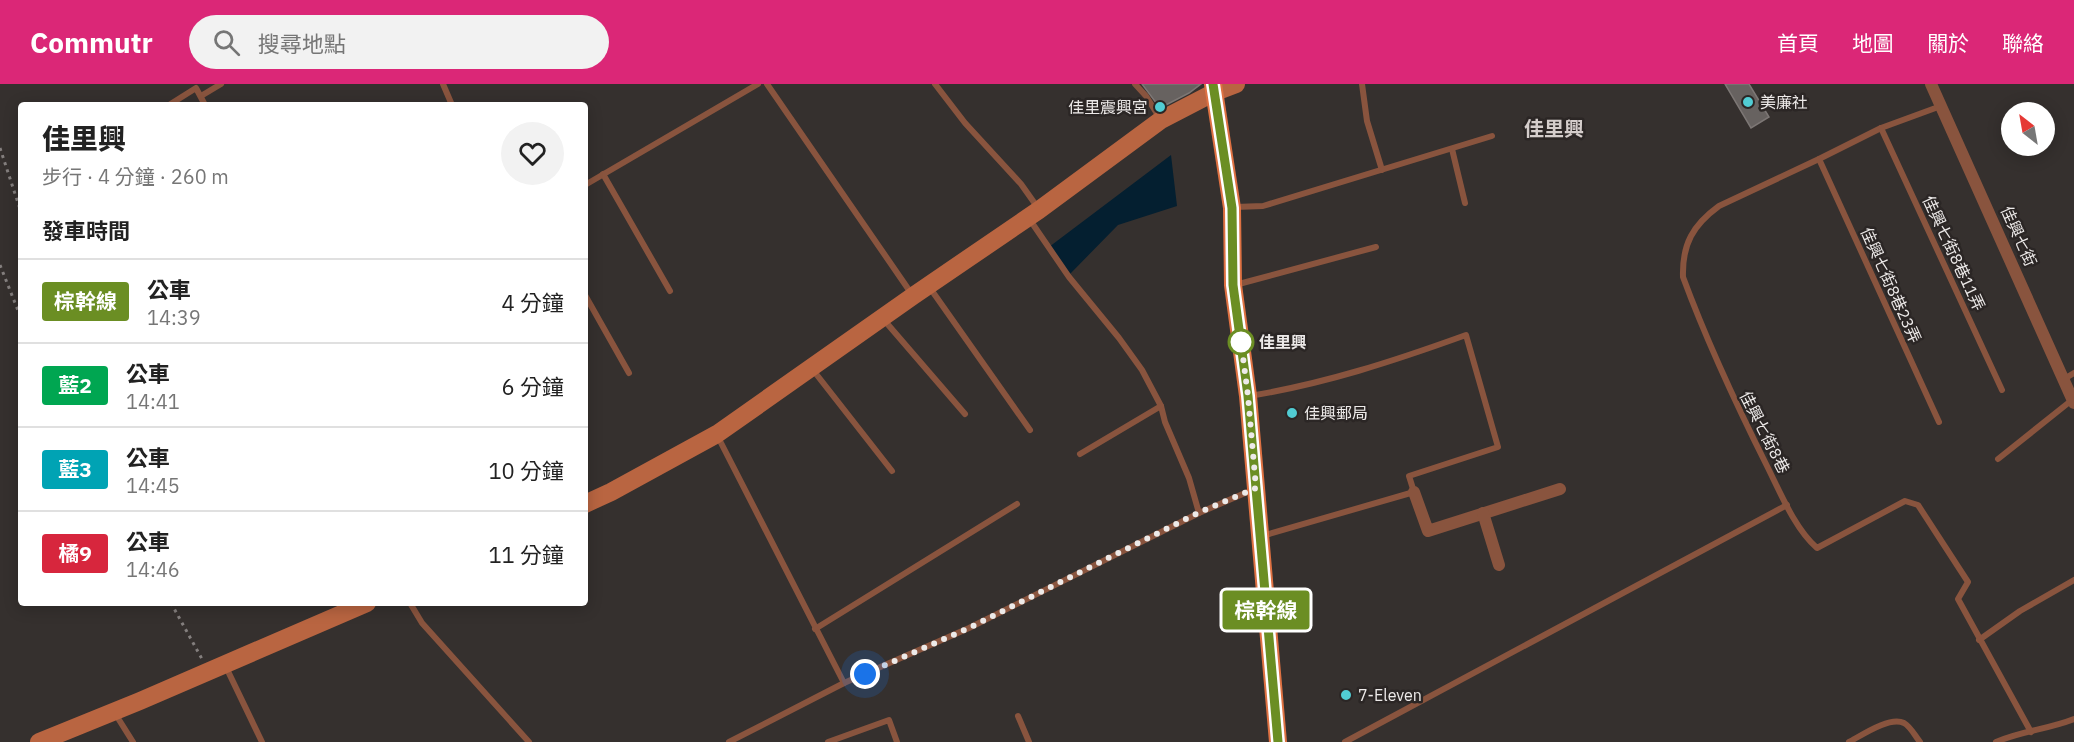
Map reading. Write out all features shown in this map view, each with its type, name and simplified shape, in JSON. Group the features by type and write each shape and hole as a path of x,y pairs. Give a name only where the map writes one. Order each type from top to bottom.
{"main road":[{"path":"1214,88 1232,208 1233,285 1248,396 1278,742"}],"street":[{"path":"588,503 717,434 1033,214 1161,120 1214,88 1236,84"},
{"name":"佳興七街","path":"1931,84 2018,273 2069,376 2073,401"},
{"path":"1414,492 1428,531 1560,489"},
{"path":"1483,513 1499,565"},
{"path":"39,742 360,606"}],"lane":[{"path":"201,96 221,84"},
{"path":"443,84 451,102"},
{"path":"588,183 758,84"},
{"path":"766,84 913,296"},
{"path":"935,84 965,123 1021,184 1037,228 1069,277 1142,370 1161,406 1165,422 1189,478 1198,513"},
{"path":"1135,84 1146,96 1161,120"},
{"path":"1362,84 1367,121 1382,170"},
{"path":"174,102 196,88 204,102"},
{"name":"佳興七街8巷","path":"1941,106 1881,128 1719,206 1706,215 1688,240 1683,259 1683,277 1723,376 1787,505 1810,541 1818,548 1905,501 1918,505 1968,582 1958,599 2031,732"},
{"name":"佳興七街8巷11弄","path":"1881,128 2002,390"},
{"path":"1232,208 1263,206 1492,136"},
{"path":"1452,149 1465,203"},
{"name":"佳興七街8巷23弄","path":"1820,159 1939,422"},
{"path":"603,174 670,291"},
{"path":"1233,285 1376,247"},
{"path":"928,285 1030,430"},
{"path":"588,301 629,373"},
{"path":"882,317 965,414"},
{"path":"1248,396 1288,390 1375,367 1466,335 1498,447 1409,476 1414,492 1260,537"},
{"path":"811,367 892,471"},
{"path":"1998,459 2073,401"},
{"path":"1080,454 1161,406"},
{"path":"717,434 844,684"},
{"path":"729,742 844,684 969,628 1198,513 1256,488"},
{"path":"815,629 1017,504"},
{"path":"1345,742 1787,505"},
{"path":"1979,640 2020,611 2074,580"},
{"path":"412,606 422,623 529,742"},
{"path":"216,668 262,742"},
{"path":"113,711 133,742"},
{"path":"1018,717 1029,742"},
{"path":"1996,742 2074,719"},
{"path":"828,742 889,720 897,742"},
{"path":"1850,742 1892,721 1901,722 1909,727 1920,742"}],"path":[{"path":"0,148 18,203"},
{"path":"0,265 18,310"},
{"path":"173,606 216,668"}],"water":[{"path":"1171,155 1177,206 1118,225 1070,274 1049,247"}],"building":[{"name":"佳里震興宮","path":"1142,84 1201,84 1160,108"},
{"name":"美廉社","path":"1725,84 1749,84 1769,117 1751,128"}],"bus line":[{"name":"棕幹線","path":"1213,84 1232,208 1233,285 1248,396 1278,742"}],"place":[{"name":"美廉社","path":"1748,102"},
{"name":"佳里震興宮","path":"1160,107"},
{"name":"佳里興","path":"1241,342"},
{"name":"佳興郵局","path":"1292,413"},
{"name":"7-Eleven","path":"1346,695"}],"district":[{"name":"佳里興","path":"1554,129"}],"route":[{"path":"865,674 969,628 1198,513 1256,488 1241,342"}]}
